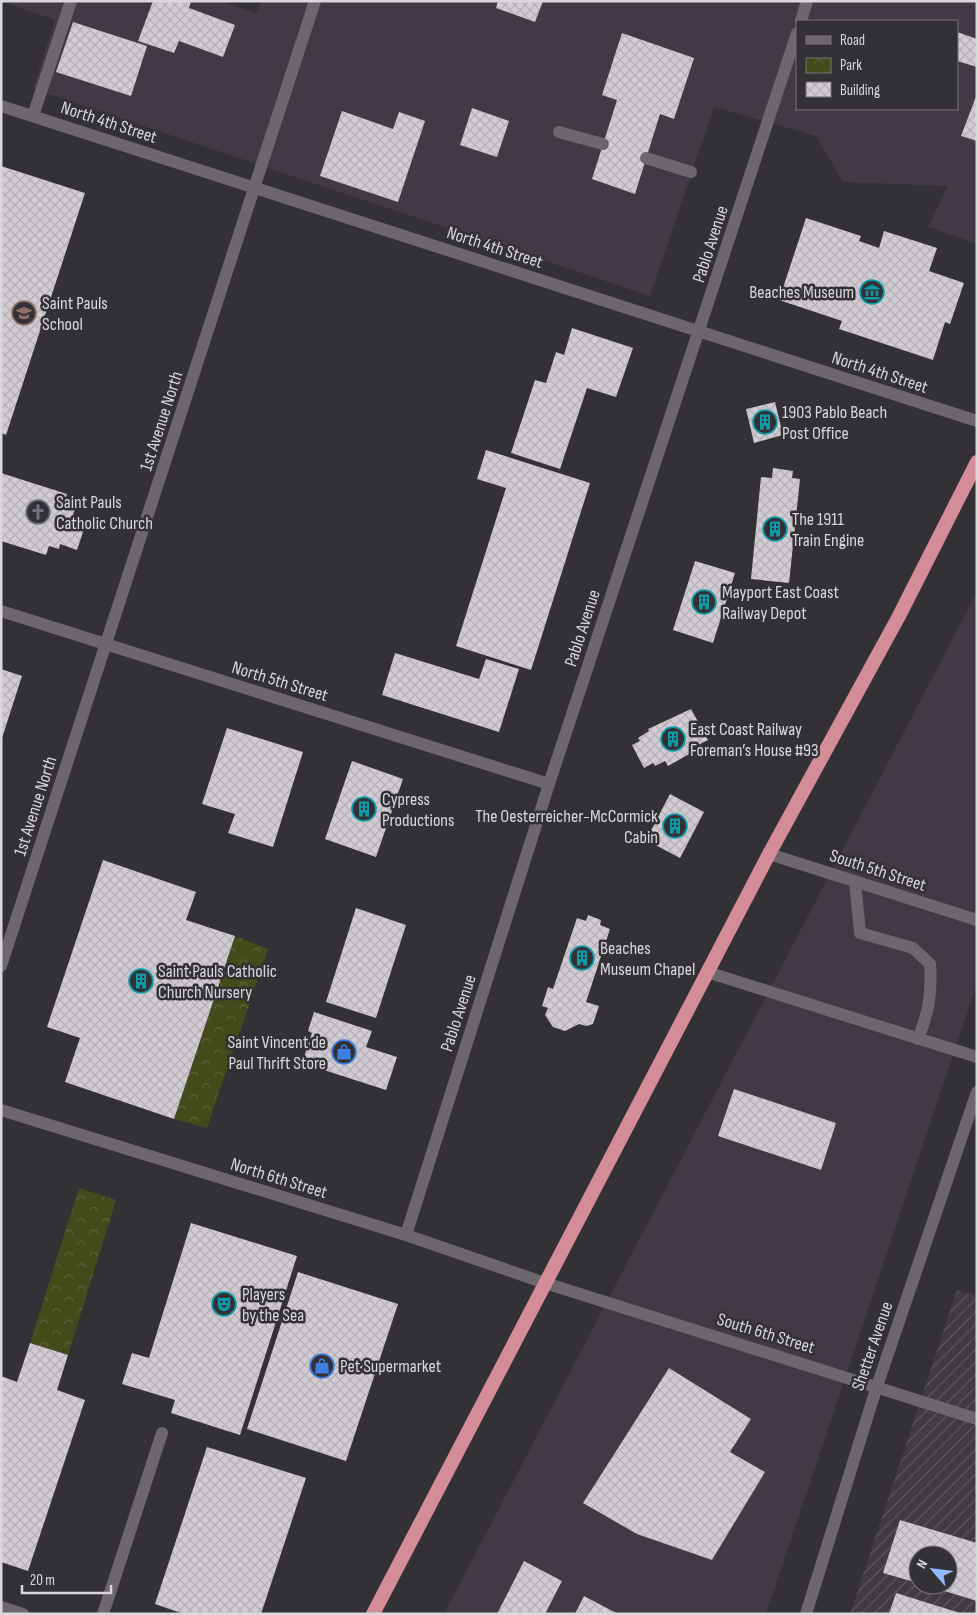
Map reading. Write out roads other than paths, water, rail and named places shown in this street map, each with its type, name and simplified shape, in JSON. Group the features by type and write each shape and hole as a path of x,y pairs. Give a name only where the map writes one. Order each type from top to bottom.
{"highway":[{"path":"373,1614 769,854 899,616 977,462"}],"street":[{"path":"33,116 71,1"},
{"name":"1st Avenue North","path":"1,966 315,1"},
{"path":"800,20 807,1"},
{"name":"Pablo Avenue","path":"406,1235 549,784 700,333 796,36"},
{"name":"North 4th Street","path":"1,106 977,421"},
{"path":"559,132 603,144"},
{"path":"646,158 691,172"},
{"name":"North 5th Street","path":"1,611 106,646 549,784"},
{"name":"South 5th Street","path":"769,854 977,920"},
{"path":"854,881 860,933 913,948 930,964 932,986 929,1010 918,1039"},
{"path":"707,972 977,1057"},
{"name":"Shetter Avenue","path":"806,1614 877,1386 977,1092"},
{"name":"North 6th Street","path":"1,1110 406,1235 545,1283"},
{"name":"South 6th Street","path":"545,1283 977,1419"},
{"path":"103,1614 162,1433"},
{"path":"1,1607 23,1614"}],"place":[{"name":"Beaches Museum","path":"872,292"},
{"name":"Saint Pauls School","path":"24,313"},
{"name":"1903 Pablo Beach Post Office","path":"765,422"},
{"name":"Saint Pauls Catholic Church","path":"38,512"},
{"name":"The 1911 Train Engine","path":"775,529"},
{"name":"Mayport East Coast Railway Depot","path":"704,602"},
{"name":"East Coast Railway Foreman’s House #93","path":"673,739"},
{"name":"Cypress Productions","path":"364,809"},
{"name":"The Oesterreicher-McCormick Cabin","path":"675,826"},
{"name":"Beaches Museum Chapel","path":"582,958"},
{"name":"Saint Pauls Catholic Church Nursery","path":"141,981"},
{"name":"Saint Vincent de Paul Thrift Store","path":"344,1052"},
{"name":"Players by the Sea","path":"224,1304"},
{"name":"Pet Supermarket","path":"322,1366"}]}
